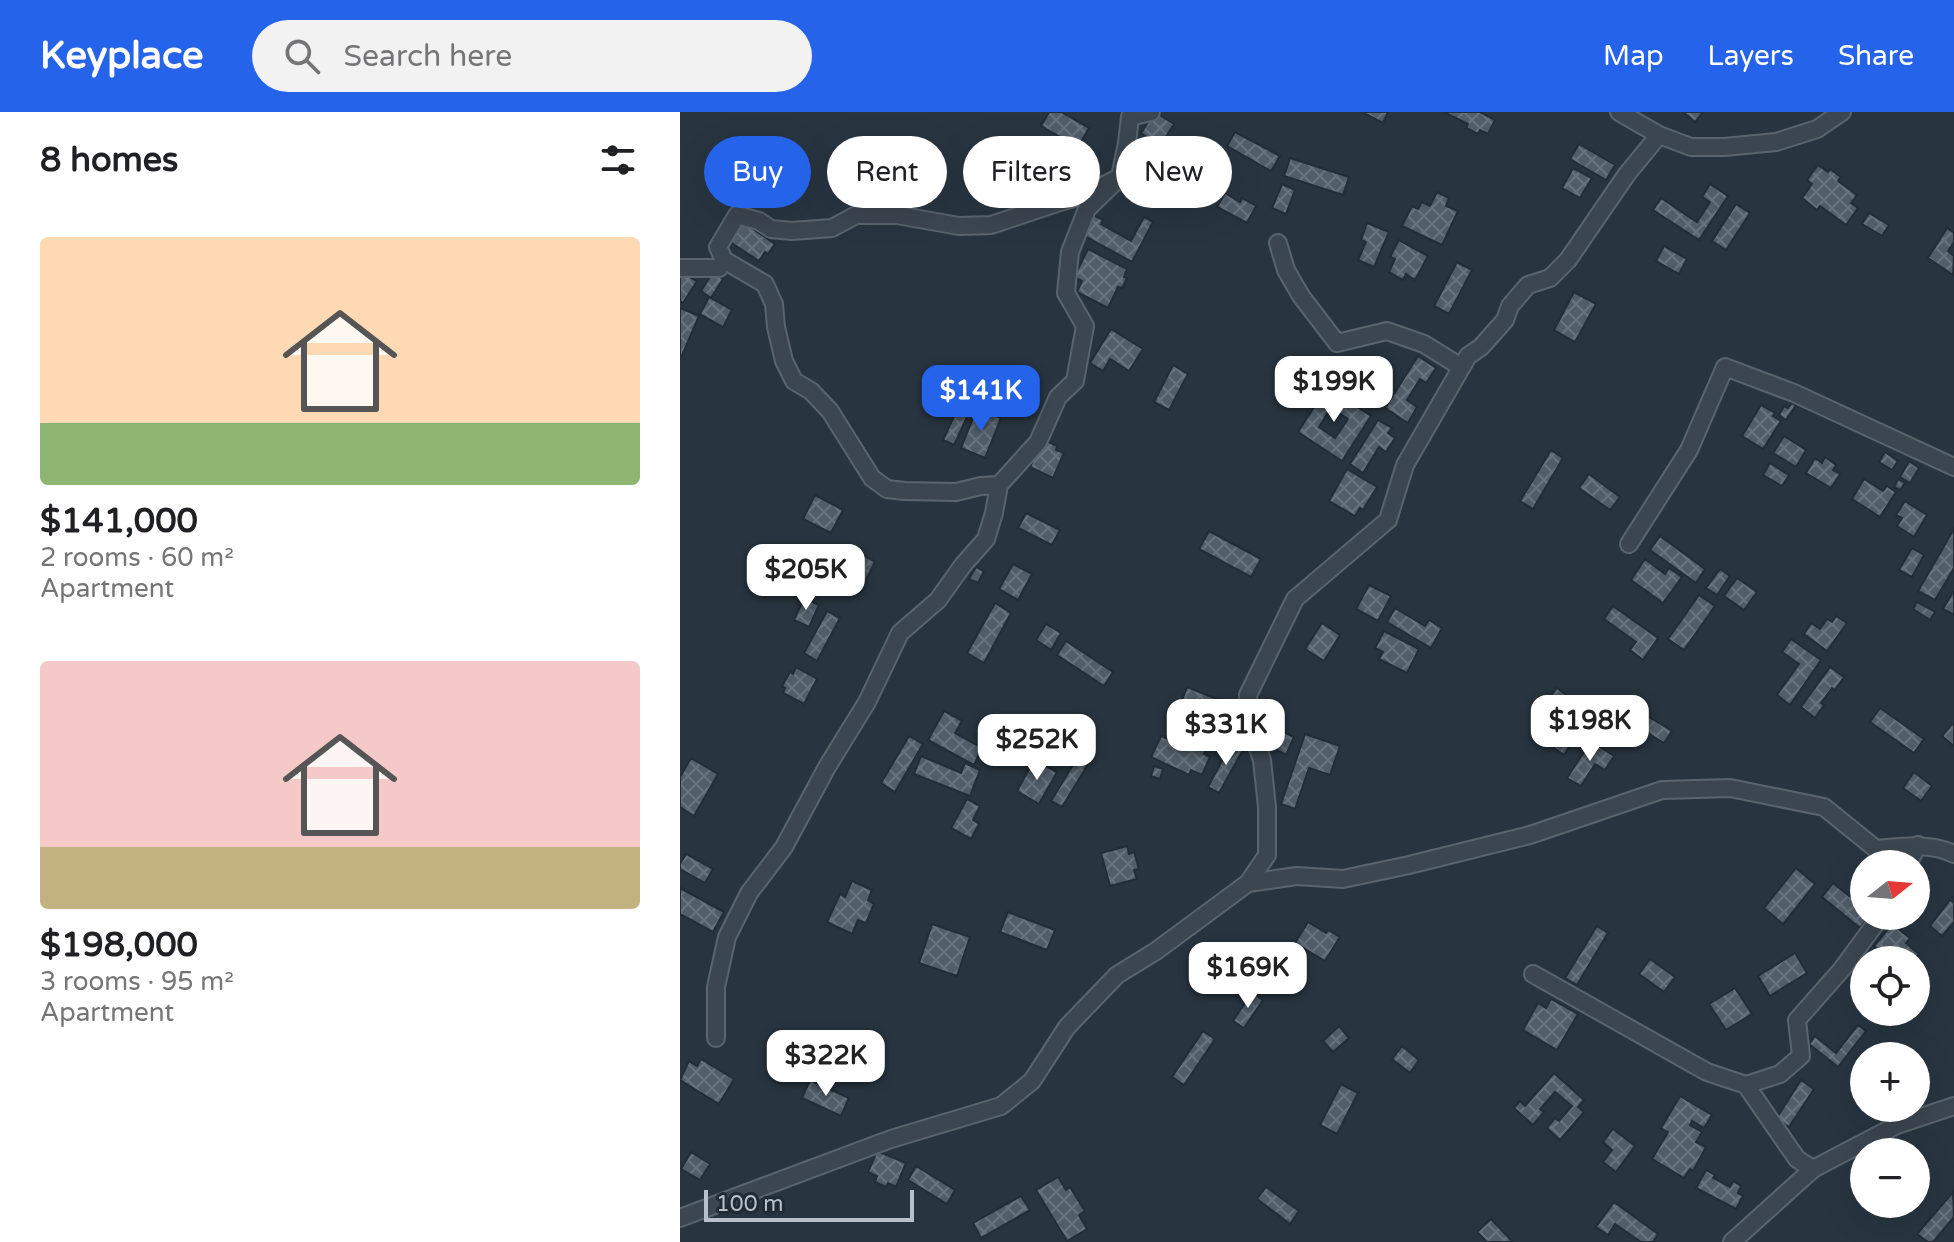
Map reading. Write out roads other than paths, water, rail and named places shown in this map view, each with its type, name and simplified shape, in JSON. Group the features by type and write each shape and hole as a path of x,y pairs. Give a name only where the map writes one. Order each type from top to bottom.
{"street":[{"path":"1127,136 1126,114 1151,112"},
{"path":"1619,112 1659,135 1691,147 1776,142 1817,129 1842,112"},
{"path":"680,1218 891,1139 1001,1106 1032,1081 1067,1027 1117,975 1156,951 1248,883 1267,855 1267,807 1262,760 1250,726 1248,695 1295,599 1388,520 1405,465 1468,356 1481,347 1505,320 1510,306 1528,285 1550,278 1568,260 1627,174 1659,135"},
{"path":"999,485 956,492 904,491 887,489 872,478 830,411 811,391 794,381 784,361 774,304 765,284 724,260 718,247 737,215 759,221 771,229 792,231 832,228 856,215 897,215 959,226 991,225 1085,195 1116,179"},
{"path":"716,1038 716,987 727,937 749,893 784,847 827,767 867,702 900,633 938,600 986,539 999,485 1038,442 1058,397 1075,381 1085,326 1066,293 1070,252 1087,209 1116,181"},
{"path":"1278,243 1286,270 1301,296 1337,343 1387,331 1424,344 1461,367"},
{"path":"680,268 719,268 724,260"},
{"path":"1629,544 1689,450 1725,367 1794,393 1954,467"},
{"path":"1248,883 1297,876 1343,879 1409,865 1530,835 1662,790 1730,788 1824,807 1876,849 1918,845 1943,848 1954,854"},
{"path":"1915,850 1918,845"},
{"path":"1533,974 1707,1072 1746,1085 1780,1074 1801,1056 1797,1020 1842,969 1871,930"},
{"path":"1746,1085 1797,1159 1813,1169"},
{"path":"1732,1242 1813,1169 1897,1125 1954,1106"}]}
